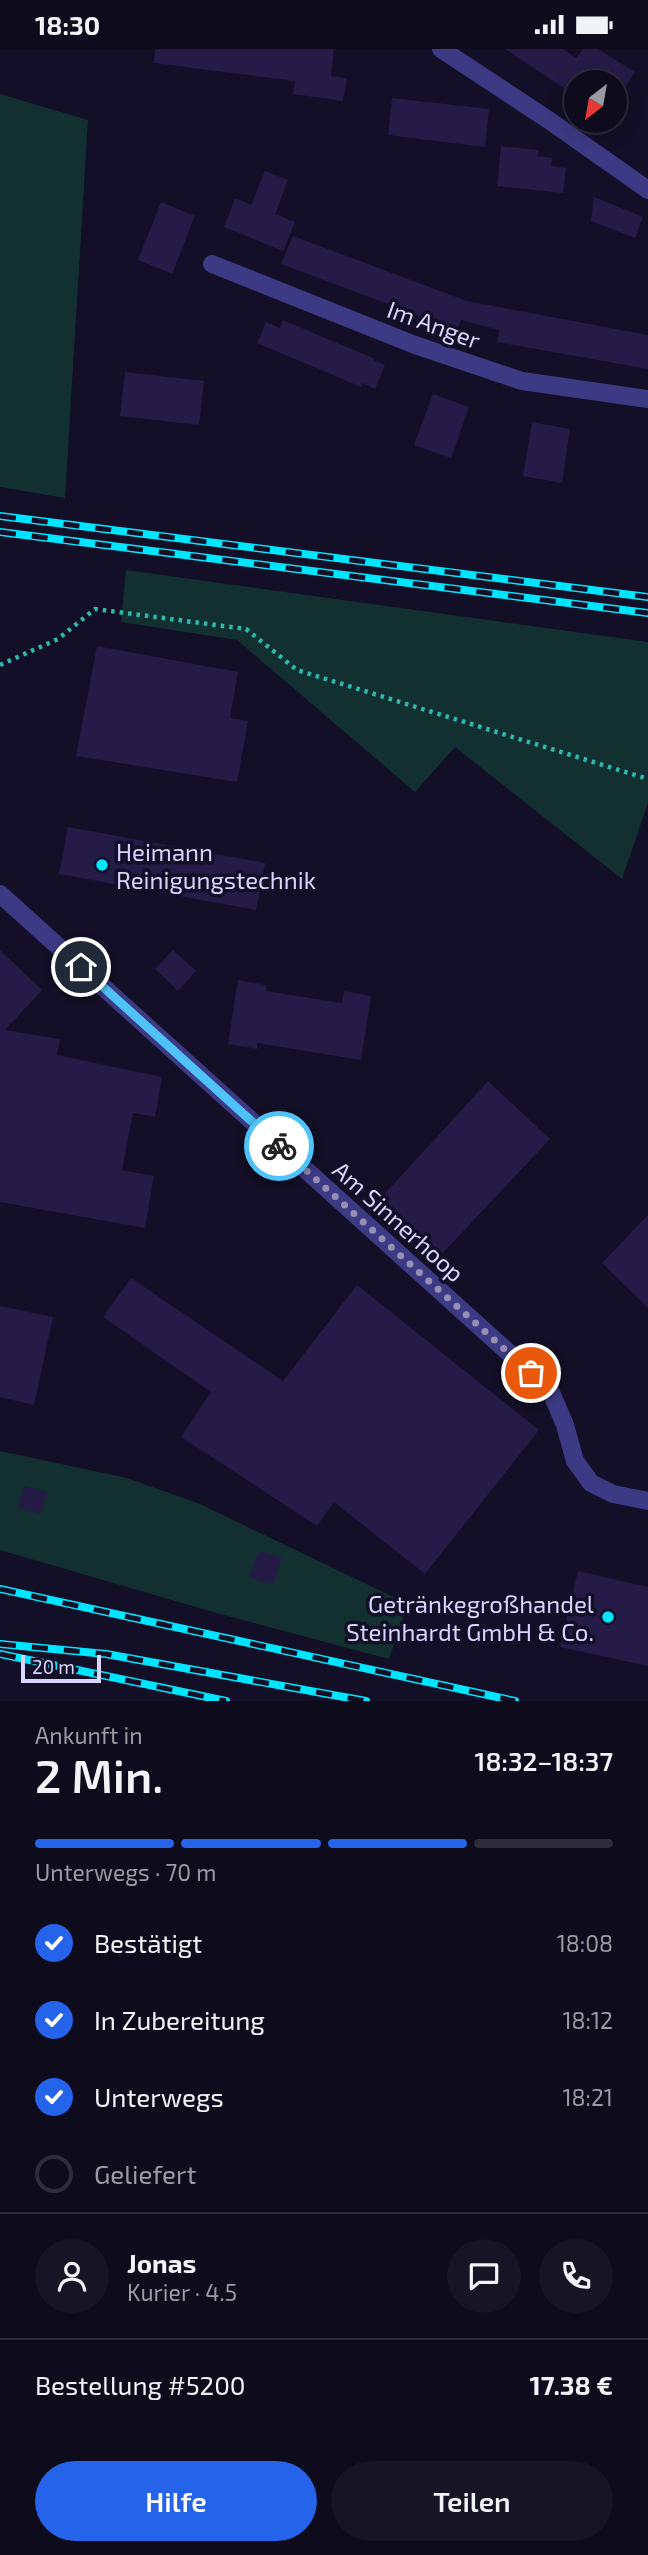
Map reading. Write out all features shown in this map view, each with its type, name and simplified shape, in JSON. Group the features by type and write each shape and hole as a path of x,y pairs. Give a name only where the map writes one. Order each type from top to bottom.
{"street":[{"path":"441,49 530,107 648,190"},
{"name":"Im Anger","path":"212,264 415,345 522,381 648,399"},
{"name":"Am Sinnerhoop","path":"0,894 550,1390 565,1425 575,1461 591,1483 612,1494 648,1501"}],"path":[{"path":"0,665 58,639 95,609 246,629 297,670 648,779"}],"green space":[{"path":"0,94 88,120 65,498 0,487"},
{"path":"126,570 648,642 648,803 622,879 455,747 415,792 237,640 121,622"},
{"path":"0,1451 127,1478 200,1504 408,1604 389,1659 213,1612 0,1550"}],"building":[{"path":"155,49 334,49 331,76 347,78 343,101 293,94 295,81 154,63"},
{"path":"505,49 563,49 576,58 583,49 598,49 635,72 627,85 627,70 564,70 564,88"},
{"path":"392,98 489,109 485,147 388,135"},
{"path":"501,146 539,150 538,156 552,158 551,166 566,168 563,193 497,186"},
{"path":"265,171 288,180 275,214 295,222 283,251 224,227 235,198 251,205"},
{"path":"594,197 643,217 635,238 591,221"},
{"path":"161,202 195,216 172,274 138,260"},
{"path":"293,236 467,301 648,335 648,369 497,342 499,330 461,320 457,330 281,264"},
{"path":"283,320 385,365 375,389 362,383 361,387 257,343 266,322 280,328"},
{"path":"125,372 204,381 199,425 120,416"},
{"path":"433,394 469,407 451,458 414,445"},
{"path":"532,422 570,429 562,483 523,476"},
{"path":"97,646 238,672 230,718 248,721 237,782 76,756"},
{"path":"68,827 265,863 256,910 59,874"},
{"path":"0,950 42,990 5,1030 60,1039 57,1055 162,1077 155,1117 133,1113 122,1170 154,1176 145,1228 0,1202"},
{"path":"173,950 196,971 178,991 155,969"},
{"path":"238,980 266,985 266,991 342,1003 344,991 371,996 361,1060 257,1043 257,1049 228,1044"},
{"path":"488,1081 550,1139 440,1256 379,1200"},
{"path":"648,1215 648,1308 602,1263"},
{"path":"131,1278 283,1381 357,1285 539,1430 425,1574 334,1502 317,1526 181,1437 211,1392 103,1317"},
{"path":"0,1306 53,1317 34,1405 0,1397"},
{"path":"24,1486 47,1492 41,1514 18,1507"},
{"path":"259,1551 282,1558 273,1585 249,1577"},
{"name":"Getränkegroßhandel Steinhardt GmbH & Co.","path":"578,1571 648,1587 648,1666 560,1647"}],"railway":[{"path":"0,516 648,597"},
{"path":"0,532 648,613"},
{"path":"0,1589 515,1701"},
{"path":"0,1644 106,1654 366,1701"},
{"path":"0,1654 226,1701"}],"way so far":[{"path":"279,1146 531,1373"}],"place":[{"name":"Heimann Reinigungstechnik","path":"102,865"},
{"name":"Getränkegroßhandel Steinhardt GmbH & Co.","path":"608,1617"}],"route":[{"path":"81,967 279,1146"}]}
